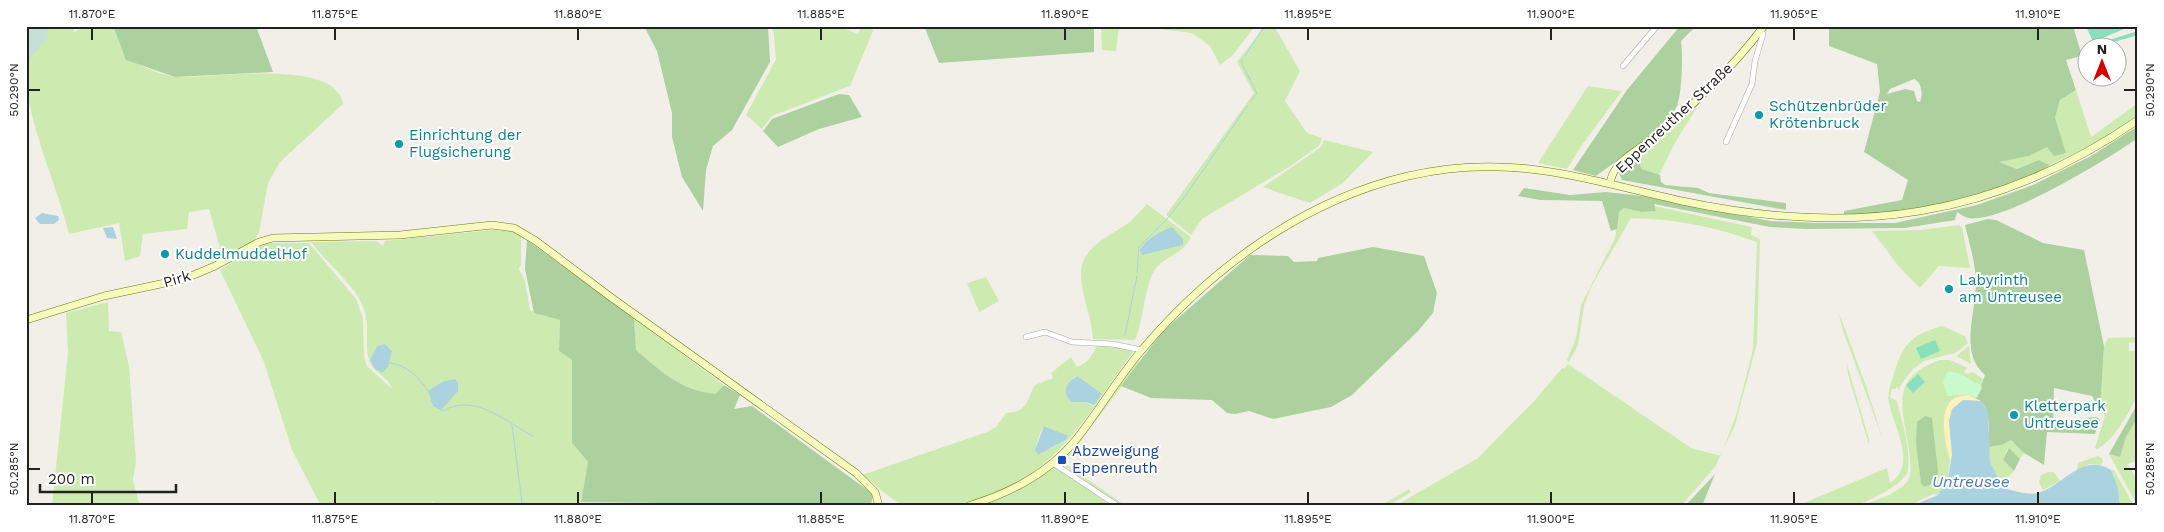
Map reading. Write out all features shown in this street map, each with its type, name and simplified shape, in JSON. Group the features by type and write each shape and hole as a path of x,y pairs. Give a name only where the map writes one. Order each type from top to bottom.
{"main road":[{"name":"Eppenreuther Straße","path":"1610,184 1618,165 1694,103 1739,58 1763,28"},
{"path":"968,506 1010,491 1053,463 1077,439 1142,350 1182,305 1271,234 1328,204 1387,182 1459,166 1490,165 1546,170 1693,203 1771,215 1844,219 1886,216 1952,206 2027,182 2064,165 2138,120"},
{"name":"Pirk","path":"26,320 104,296 184,279 215,266 259,242 273,238 400,236 492,226 514,228 524,233 856,473 875,492 879,506"}],"street":[{"path":"1623,66 1657,26"},
{"name":"Eppenreuther Straße","path":"1726,142 1752,84 1763,28"},
{"path":"1026,337 1045,332 1072,342 1112,344 1142,350"},
{"path":"1053,463 1118,506"}],"green space":[{"path":"26,26 73,26 74,32 87,26 113,26 126,59 158,72 177,77 242,74 296,75 319,80 335,89 343,104 280,162 268,183 259,233 254,240 223,258 209,209 189,212 187,229 143,234 140,256 125,261 119,223 69,234 39,141 29,103 25,77"},
{"path":"26,26 49,26 47,39 27,62"},
{"path":"113,26 256,26 273,72 175,77 126,60"},
{"path":"644,26 768,26 770,62 732,130 713,146 706,170 703,211 682,177 672,137 672,113 657,51"},
{"path":"773,26 839,26 858,34 862,26 870,26 873,31 850,86 772,116 762,129 746,115 776,59"},
{"path":"924,26 1094,26 1094,52 939,63"},
{"path":"1101,26 1119,26 1116,51 1102,50"},
{"path":"1136,26 1255,26 1233,55 1220,65 1210,46 1192,33"},
{"path":"1265,26 1274,26 1300,71 1285,101 1307,133 1322,138 1319,146 1289,167 1202,219 1191,235 1166,215 1254,93 1237,62"},
{"path":"1680,26 1704,27 1694,28 1681,41 1680,93 1677,106 1671,115 1641,144 1596,176 1573,170 1627,90"},
{"path":"1829,26 2073,26 2077,38 2076,58 2066,60 2076,90 2060,100 2055,118 2066,153 2054,156 2047,147 2029,156 1999,162 2017,169 2039,160 2050,165 2018,183 1979,197 1898,212 1844,215 1844,211 1902,200 1908,180 1864,152 1880,92 1877,64 1829,46","holes":["1914,79 1919,83 1921,89 1920,102 1917,101 1914,91 1905,89 1887,94 1890,89"]},
{"path":"2086,26 2129,26 2103,38 2091,38"},
{"path":"2138,31 2138,35 2126,39 2115,38"},
{"path":"1588,86 1622,91 1582,145 1567,169 1538,163"},
{"path":"2076,90 2091,137 2138,103 2138,115 2095,144 2050,165 2039,160 2017,169 1998,162 2029,156 2047,146 2060,100"},
{"path":"839,94 849,95 862,117 819,129 778,147 763,131 772,119"},
{"path":"1699,104 1676,141 1659,175 1642,169 1636,156"},
{"path":"2138,126 2138,138 2080,174 2029,201 1984,217 1968,218 1957,212 1955,220 1905,228 1806,229 1770,227 1654,204 1656,211 1641,212 1624,208 1619,212 1617,229 1611,231 1602,201 1540,200 1518,196 1524,188 1570,195 1606,192 1642,196 1770,221 1895,223 1977,205 2033,185 2091,156"},
{"path":"1324,140 1373,152 1343,183 1310,203 1263,187 1321,147"},
{"path":"1636,156 1642,169 1660,175 1661,182 1665,185 1698,188 1709,193 1786,203 1786,210 1622,180 1618,171"},
{"path":"1147,204 1191,237 1183,248 1160,264 1152,274 1135,340 1093,339 1081,282 1082,264 1092,248 1131,221"},
{"path":"1654,206 1752,227 1751,235 1760,239 1757,343 1735,425 1723,449 1737,412 1753,349 1757,242 1695,225 1631,218 1591,287 1584,306 1578,345 1569,362 1567,360 1576,338 1581,305 1615,238 1619,212 1624,208 1641,212 1656,210"},
{"path":"1988,219 1996,220 2043,243 2084,250 2104,346 2100,411 2092,396 2054,388 2053,424 2081,427 2084,418 2097,417 2100,420 2095,434 2047,432 2044,465 2024,453 2011,440 2002,445 1989,447 1989,420 1985,407 1976,399 1985,375 1977,366 1972,355 1971,330 1976,279 1965,225"},
{"path":"1959,225 1962,227 1970,268 1939,266 1920,288 1900,268 1872,231 1920,230"},
{"path":"492,230 512,231 521,237 521,264 519,269 525,281 530,310 560,320 559,351 572,360 572,443 588,462 581,502 558,506 432,506 434,501 426,506 321,506 292,450 264,362 220,270 257,246 266,243 309,243 356,299 363,318 364,357 367,366 392,389 387,380 371,365 369,360 366,315 360,300 311,242 376,241 383,246 385,241"},
{"path":"527,240 634,318 636,350 663,373 692,389 715,394 724,385 740,395 734,409 752,406 873,494 871,506 581,502 588,462 572,443 572,360 559,351 560,320 534,313 525,269"},
{"path":"1373,247 1424,256 1437,293 1433,313 1418,331 1352,395 1331,407 1273,419 1249,411 1235,414 1227,413 1212,400 1151,398 1121,386 1162,332 1250,255 1288,256 1294,262 1317,261 1318,258"},
{"path":"986,277 999,301 979,312 967,283"},
{"path":"108,302 109,331 121,332 129,366 136,462 133,480 140,506 52,506 68,352 66,313"},
{"path":"1839,313 1866,386 1883,440 1842,328"},
{"path":"634,318 724,385 715,394 703,392 681,384 663,373 636,350"},
{"path":"1942,326 1965,336 1968,343 1955,353 1924,361 1912,370 1900,386 1899,391 1897,386 1896,389 1892,389 1890,397 1897,401 1905,435 1909,461 1906,475 1893,487 1875,497 1851,506 1797,506 1887,468 1890,483 1898,475 1902,466 1903,456 1902,446 1888,400 1891,384 1900,357 1908,343 1922,333"},
{"path":"2138,337 2138,342 2129,343 2129,351 2138,351 2138,389 2136,396 2116,432 2097,449 2095,448 2105,415 2100,411 2104,346 2108,338"},
{"path":"1935,340 1940,351 1921,359 1916,348"},
{"path":"1097,346 1132,349 1133,352 1070,438 1033,473 1010,486 984,497 962,503 945,506 910,507 897,502 862,475 987,432 996,427 1006,413 1022,408 1028,401 1035,385 1053,378 1051,373 1071,357 1077,367 1081,365 1087,361","holes":["1078,377 1093,406 1085,402 1072,402 1073,378","1045,426 1066,439 1050,449 1036,445"]},
{"path":"1969,346 1971,364 1956,356"},
{"path":"1146,354 1064,463 1126,506 1122,506 1062,463 1063,459 1131,369"},
{"path":"1940,360 1950,360 1968,368 1964,371 1966,374 1973,372 1983,379 1981,385 1961,374 1947,372 1947,396 1967,394 1977,397 1976,399 1968,395 1949,405 1945,421 1945,437 1950,460 1948,477 1938,495 1933,494 1908,506 1861,506 1893,493 1908,480 1910,458 1902,399 1905,387 1911,377 1923,368"},
{"path":"1568,364 1691,448 1720,456 1715,467 1681,506 1395,506 1478,458 1536,399 1562,368 1564,369"},
{"path":"1847,364 1869,439 1869,445 1848,374"},
{"path":"1947,372 1961,374 1981,385 1982,388 1977,397 1967,394 1947,396 1943,381"},
{"path":"1918,374 1925,382 1913,393 1906,385"},
{"path":"2138,403 2138,417 2126,437 2120,457 2109,454"},
{"path":"1925,416 1932,418 1938,471 1937,482 1924,487 1921,483 1916,443 1917,422"},
{"path":"2138,417 2138,461 2127,464 2133,472 2136,482 2138,502 2135,501 2109,454 2120,457 2126,437"},
{"path":"2011,440 2024,453 2020,459 2008,448 2003,460 2014,471 2001,484 1990,462 1989,447 2002,445"},
{"path":"2009,448 2020,459 2014,471 2003,460"},
{"path":"2097,456 2102,458 2103,462 2101,465 2090,464 2077,470 2078,463"},
{"path":"1051,467 1056,468 1112,506 976,506 1014,492"},
{"path":"2111,470 2114,470 2134,506 2120,506 2118,488"},
{"path":"2054,472 2060,481 2043,490 2039,482 2041,475"},
{"path":"1715,474 1702,506 1685,506"},
{"path":"1409,489 1411,492 1388,506 1380,506"}],"sand":[{"path":"1968,395 1981,401 1963,400 1949,438 1952,455 1950,460 1944,429 1945,412 1953,399"}],"water":[{"path":"42,213 58,216 59,220 54,224 40,224 35,218"},
{"path":"113,227 117,239 107,238 103,228"},
{"path":"1172,227 1183,239 1183,245 1142,255 1140,250 1149,239"},
{"path":"385,344 392,351 388,367 382,373 375,369 370,360 377,346"},
{"path":"1077,376 1102,394 1094,405 1085,402 1072,402 1069,399 1066,388"},
{"path":"455,379 458,382 458,391 441,410 433,406 428,391 442,382"},
{"name":"Untreusee","path":"1963,400 1981,401 1988,411 1990,462 2003,487 2020,492 2038,493 2082,468 2091,465 2101,466 2111,470 2118,488 2120,506 1912,506 1938,495 1948,478 1952,455 1949,421 1952,409"},
{"path":"1044,426 1068,436 1067,439 1038,455 1035,450"}],"waterway":[{"path":"1245,56 1263,28"},
{"path":"1242,60 1242,64 1257,93 1250,102"},
{"path":"1137,273 1139,247 1166,220 1186,195 1248,105"},
{"path":"1125,335 1137,276"},
{"path":"390,363 401,366 412,373 428,391"},
{"path":"441,410 466,405 478,407 490,411 533,436"},
{"path":"512,425 522,503"}],"place":[{"name":"Schützenbrüder Krötenbruck","path":"1759,115"},
{"name":"Einrichtung der Flugsicherung","path":"399,144"},
{"name":"KuddelmuddelHof","path":"165,254"},
{"name":"Labyrinth am Untreusee","path":"1949,289"},
{"name":"Kletterpark Untreusee","path":"2014,415"},
{"name":"Abzweigung Eppenreuth","path":"1062,460"}]}
